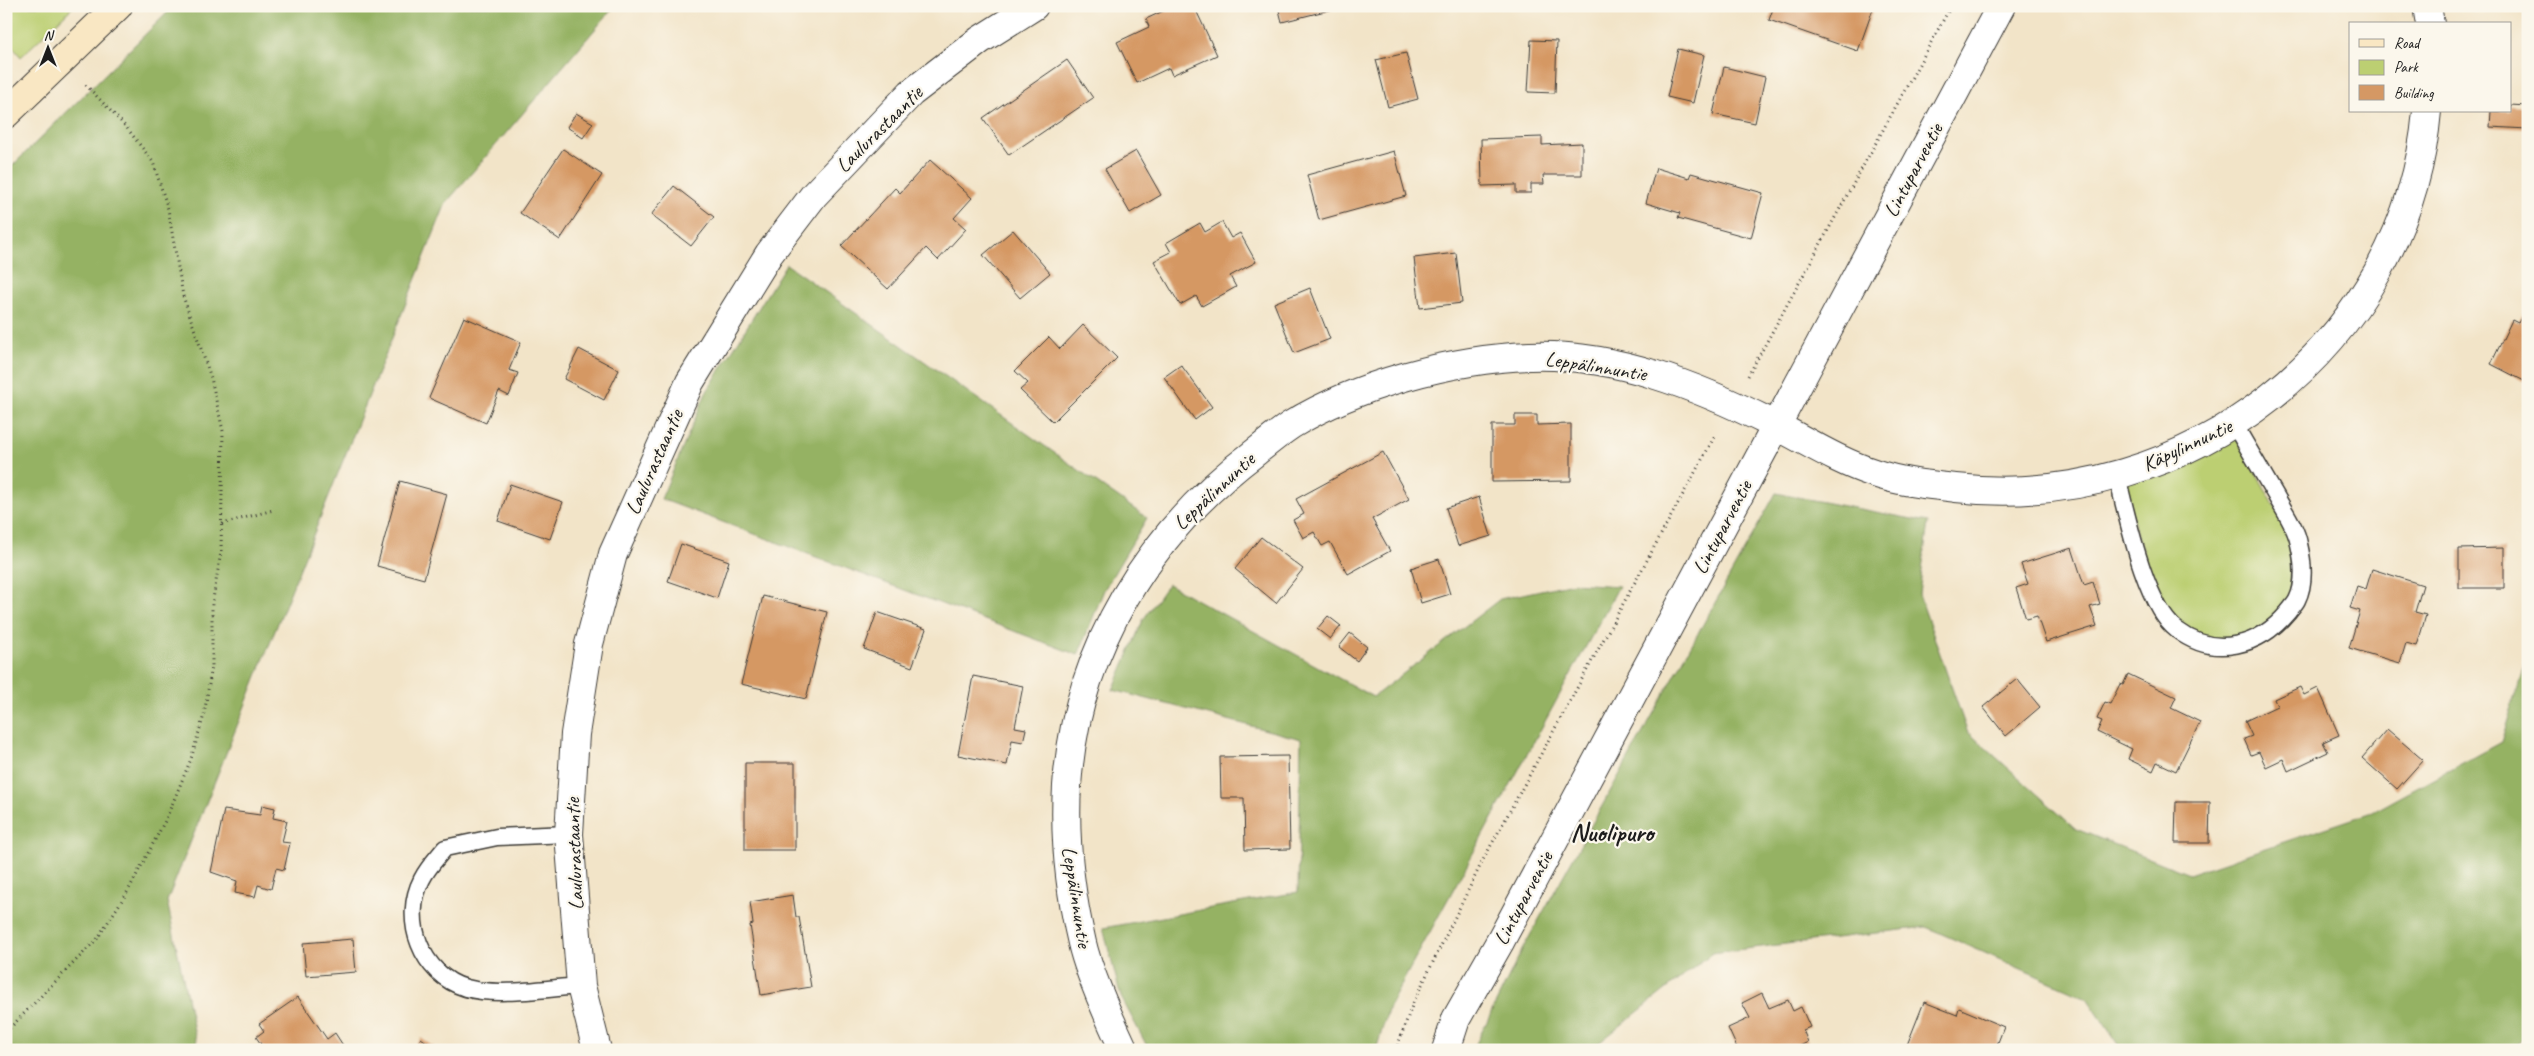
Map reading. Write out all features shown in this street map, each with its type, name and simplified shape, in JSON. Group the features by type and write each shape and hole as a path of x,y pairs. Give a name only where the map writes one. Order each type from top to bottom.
{"main road":[{"path":"6,114 118,6"}],"street":[{"name":"Laulurastaantie","path":"597,1050 581,986 569,834 575,734 589,644 611,563 637,497 690,382 769,254 814,195 911,93 980,40 1034,6"},
{"name":"Lintuparventie","path":"1446,1050 1456,1019 1506,932 2001,6"},
{"path":"2427,6 2430,22"},
{"name":"Käpylinnuntie","path":"1776,425 1824,453 1877,474 1931,485 1987,491 2042,489 2117,476 2153,464 2203,441 2251,413 2295,378 2333,337 2366,292 2392,240 2413,188 2425,135 2427,112"},
{"name":"Leppälinnuntie","path":"1124,1050 1083,947 1068,868 1067,787 1076,727 1089,675 1118,608 1143,566 1174,526 1227,473 1291,425 1341,400 1386,383 1437,368 1532,356 1573,358 1615,365 1651,374 1732,404 1776,425"}],"lane":[{"path":"2117,476 2132,537 2159,611 2177,630 2204,644 2230,646 2260,638 2280,622 2297,600 2303,573 2299,542 2289,520 2234,424"},
{"path":"569,834 497,837 445,848 421,880 416,904 415,931 419,947 431,965 446,977 465,988 489,992 581,986"}],"path":[{"path":"1396,1050 1413,1003 1483,860 1951,6"},
{"path":"6,1032 97,938 128,891 166,819 191,759 204,715 212,666 212,605 221,552 223,431 211,378 183,296 168,209 153,162 127,128 62,60"},
{"path":"222,524 273,510"}],"green space":[{"path":"6,6 74,6 21,57 6,39"},
{"path":"174,6 615,6 446,203 167,901 198,1050 6,1050 6,172"},
{"path":"786,264 1147,518 1104,590 1078,655 661,499 706,393"},
{"path":"2233,431 2294,541 2298,573 2292,597 2256,633 2229,641 2204,637 2179,624 2163,607 2137,536 2124,481"},
{"path":"1776,493 1928,522 1919,594 1967,731 2076,829 2189,874 2373,812 2501,742 2528,656 2528,1035 2510,1050 2122,1050 2087,998 1926,927 1712,953 1590,1050 1473,1050 1522,950"},
{"path":"1573,583 1619,586 1389,1007 1376,1050 1149,1050 1121,997 1103,928 1298,892 1301,739 1113,690 1143,620 1168,584 1373,697 1500,599"}],"building":[{"path":"1174,6 1194,6 1217,55 1172,75 1169,68 1137,83 1117,42 1149,27 1146,19"},
{"path":"1278,6 1341,6 1341,7 1282,22"},
{"path":"1774,6 1874,6 1858,51 1769,20"},
{"path":"1531,40 1557,41 1555,93 1528,92"},
{"path":"1678,49 1704,55 1693,103 1667,97"},
{"path":"1406,53 1418,99 1388,107 1376,60"},
{"path":"1067,60 1093,98 1009,155 983,118"},
{"path":"1724,67 1765,77 1755,123 1713,114"},
{"path":"2512,105 2528,106 2528,129 2490,127 2491,112 2512,112"},
{"path":"576,113 593,123 583,138 567,127"},
{"path":"1542,137 1542,145 1582,143 1582,175 1543,175 1544,184 1531,184 1531,193 1516,193 1516,185 1482,186 1481,139"},
{"path":"563,149 602,175 560,240 520,213"},
{"path":"1136,151 1161,195 1130,213 1105,169"},
{"path":"1394,151 1406,196 1319,220 1307,175"},
{"path":"930,160 972,198 954,218 966,229 938,260 926,248 888,289 841,246 895,188 900,193"},
{"path":"1656,168 1689,178 1691,173 1763,193 1751,238 1678,218 1680,213 1646,203"},
{"path":"674,186 714,217 691,246 651,215"},
{"path":"1222,222 1231,238 1240,233 1256,262 1230,276 1236,287 1202,306 1196,296 1180,305 1154,261 1171,252 1166,243 1200,223 1205,232"},
{"path":"1013,230 1050,273 1020,298 983,255"},
{"path":"1456,253 1462,303 1420,308 1414,258"},
{"path":"1310,288 1330,339 1294,353 1274,303"},
{"path":"2528,305 2528,383 2491,364 2512,320 2518,323"},
{"path":"464,317 521,342 509,370 518,373 509,396 499,391 486,423 429,398"},
{"path":"1083,325 1117,358 1053,422 1020,390 1028,383 1015,371 1049,337 1060,349"},
{"path":"579,349 619,370 604,400 564,379"},
{"path":"1181,365 1212,407 1195,420 1164,377"},
{"path":"1515,415 1537,415 1537,425 1571,424 1571,481 1492,482 1492,425 1515,425"},
{"path":"1383,452 1409,499 1372,519 1390,551 1348,574 1330,542 1322,546 1314,532 1303,538 1293,520 1304,514 1296,499"},
{"path":"400,481 447,494 424,579 377,566"},
{"path":"510,484 563,502 550,539 498,521"},
{"path":"1479,497 1491,536 1458,546 1446,508"},
{"path":"1261,537 1303,569 1276,603 1235,569"},
{"path":"681,544 729,561 717,598 668,581"},
{"path":"2072,548 2084,585 2093,582 2100,604 2090,607 2097,626 2046,642 2037,616 2026,619 2016,588 2028,584 2021,564"},
{"path":"2504,548 2504,588 2459,588 2459,549"},
{"path":"1439,559 1450,594 1421,603 1411,568"},
{"path":"2372,569 2423,585 2415,612 2426,615 2417,646 2406,643 2400,663 2349,648 2360,611 2350,608 2357,586 2366,589"},
{"path":"763,596 827,612 806,699 741,684"},
{"path":"877,612 926,629 912,667 864,649"},
{"path":"1328,616 1341,626 1330,639 1317,629"},
{"path":"1350,633 1367,647 1357,661 1339,647"},
{"path":"2128,674 2176,697 2171,708 2200,722 2176,771 2157,762 2153,771 2128,759 2132,749 2097,732 2102,721 2097,719 2105,702 2110,704 2120,684 2123,685"},
{"path":"973,676 1023,686 1015,727 1026,729 1023,742 1012,740 1007,765 958,755"},
{"path":"2017,679 2040,707 2006,736 1983,707"},
{"path":"2300,687 2304,695 2318,688 2339,735 2323,742 2328,752 2288,771 2283,759 2266,767 2259,752 2251,755 2244,739 2252,736 2245,721 2277,706 2274,699"},
{"path":"2387,729 2423,760 2397,789 2362,758"},
{"path":"1288,756 1290,849 1245,850 1244,798 1221,798 1220,757"},
{"path":"745,763 795,763 795,850 745,850"},
{"path":"2176,802 2210,802 2209,843 2175,843"},
{"path":"262,805 275,808 273,818 287,821 282,842 290,843 284,870 276,868 271,889 258,885 255,897 235,893 237,881 211,872 224,810 260,815"},
{"path":"793,895 796,917 799,917 811,987 761,995 750,925 753,924 750,902"},
{"path":"353,939 356,972 306,976 303,943"},
{"path":"1762,993 1769,1008 1788,1000 1793,1011 1801,1007 1810,1027 1803,1030 1808,1042 1792,1050 1738,1050 1728,1028 1750,1018 1742,1003"},
{"path":"298,997 327,1039 335,1033 346,1050 265,1050 256,1037 264,1031 259,1024"},
{"path":"1924,1002 1957,1015 1959,1008 2004,1027 1995,1050 1905,1050"},
{"path":"421,1038 438,1050 413,1050"}],"district":[{"name":"Nuolipuro","path":"1612,832"}]}
